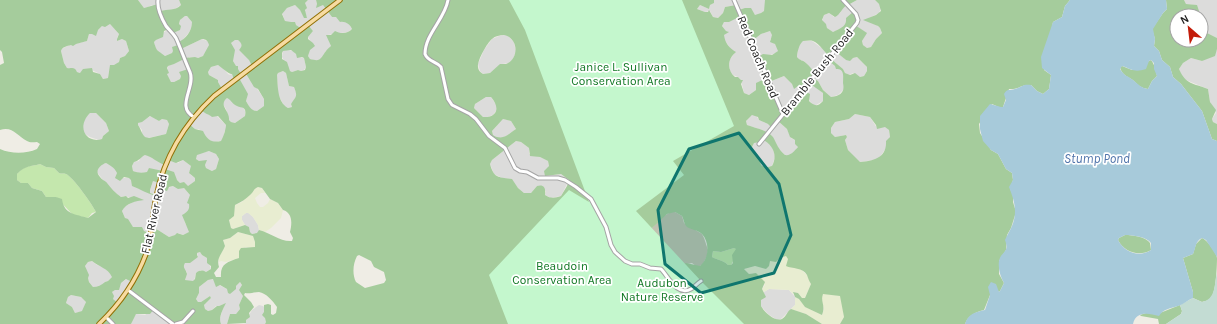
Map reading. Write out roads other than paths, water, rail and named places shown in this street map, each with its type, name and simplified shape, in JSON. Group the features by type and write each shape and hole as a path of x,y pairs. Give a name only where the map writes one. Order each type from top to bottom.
{"main road":[{"name":"Flat River Road","path":"99,324 128,290 141,267 148,245 156,197 166,164 181,134 205,104 217,93 340,0"}],"street":[{"path":"158,0 164,22 175,36 191,73 192,81 185,106 188,113 194,117"},
{"path":"448,0 446,7 427,42 425,54 429,60 441,67 450,103 476,118 486,134 505,148 514,167 538,178 558,178 565,180 592,199 606,227 611,245 615,252 625,261 632,264 640,264 650,268 661,269 673,285 684,290 690,290 701,281"},
{"name":"Red Coach Road","path":"734,0 783,114"},
{"name":"Bramble Bush Road","path":"759,144 857,23 858,20 856,14 843,0"},
{"path":"128,290 175,324 183,322 193,311"},
{"path":"106,317 113,324"}],"water":[{"name":"Stump Pond","path":"1070,0 1166,0 1167,9 1153,29 1155,39 1154,46 1159,51 1162,60 1170,67 1173,77 1181,84 1202,111 1212,139 1217,141 1217,257 1206,240 1202,238 1200,239 1193,254 1183,258 1193,292 1193,298 1180,305 1165,310 1159,316 1151,314 1140,315 1133,324 965,324 972,314 985,310 990,295 988,287 991,282 996,284 999,292 1004,283 1001,278 999,261 1001,255 1006,250 1005,240 1014,221 1015,215 1014,201 1009,187 1013,180 1012,173 1006,169 998,154 991,150 983,141 980,129 980,116 990,104 1003,107 1006,100 1004,94 1007,90 1013,90 1024,85 1031,85 1043,94 1049,89 1051,75 1042,68 1041,57 1053,22 1062,17 1065,6","holes":["1151,60 1154,63 1154,69 1157,76 1152,81 1148,89 1140,86 1125,75 1120,69 1122,66 1136,71 1146,69 1149,61","1125,235 1146,239 1151,243 1151,250 1142,254 1128,251 1118,240"]}],"park label":[{"name":"Janice L. Sullivan Conservation Area","path":"621,74"},
{"name":"Beaudoin Conservation Area","path":"562,273"},
{"name":"Audubon Nature Reserve","path":"662,290"}]}
